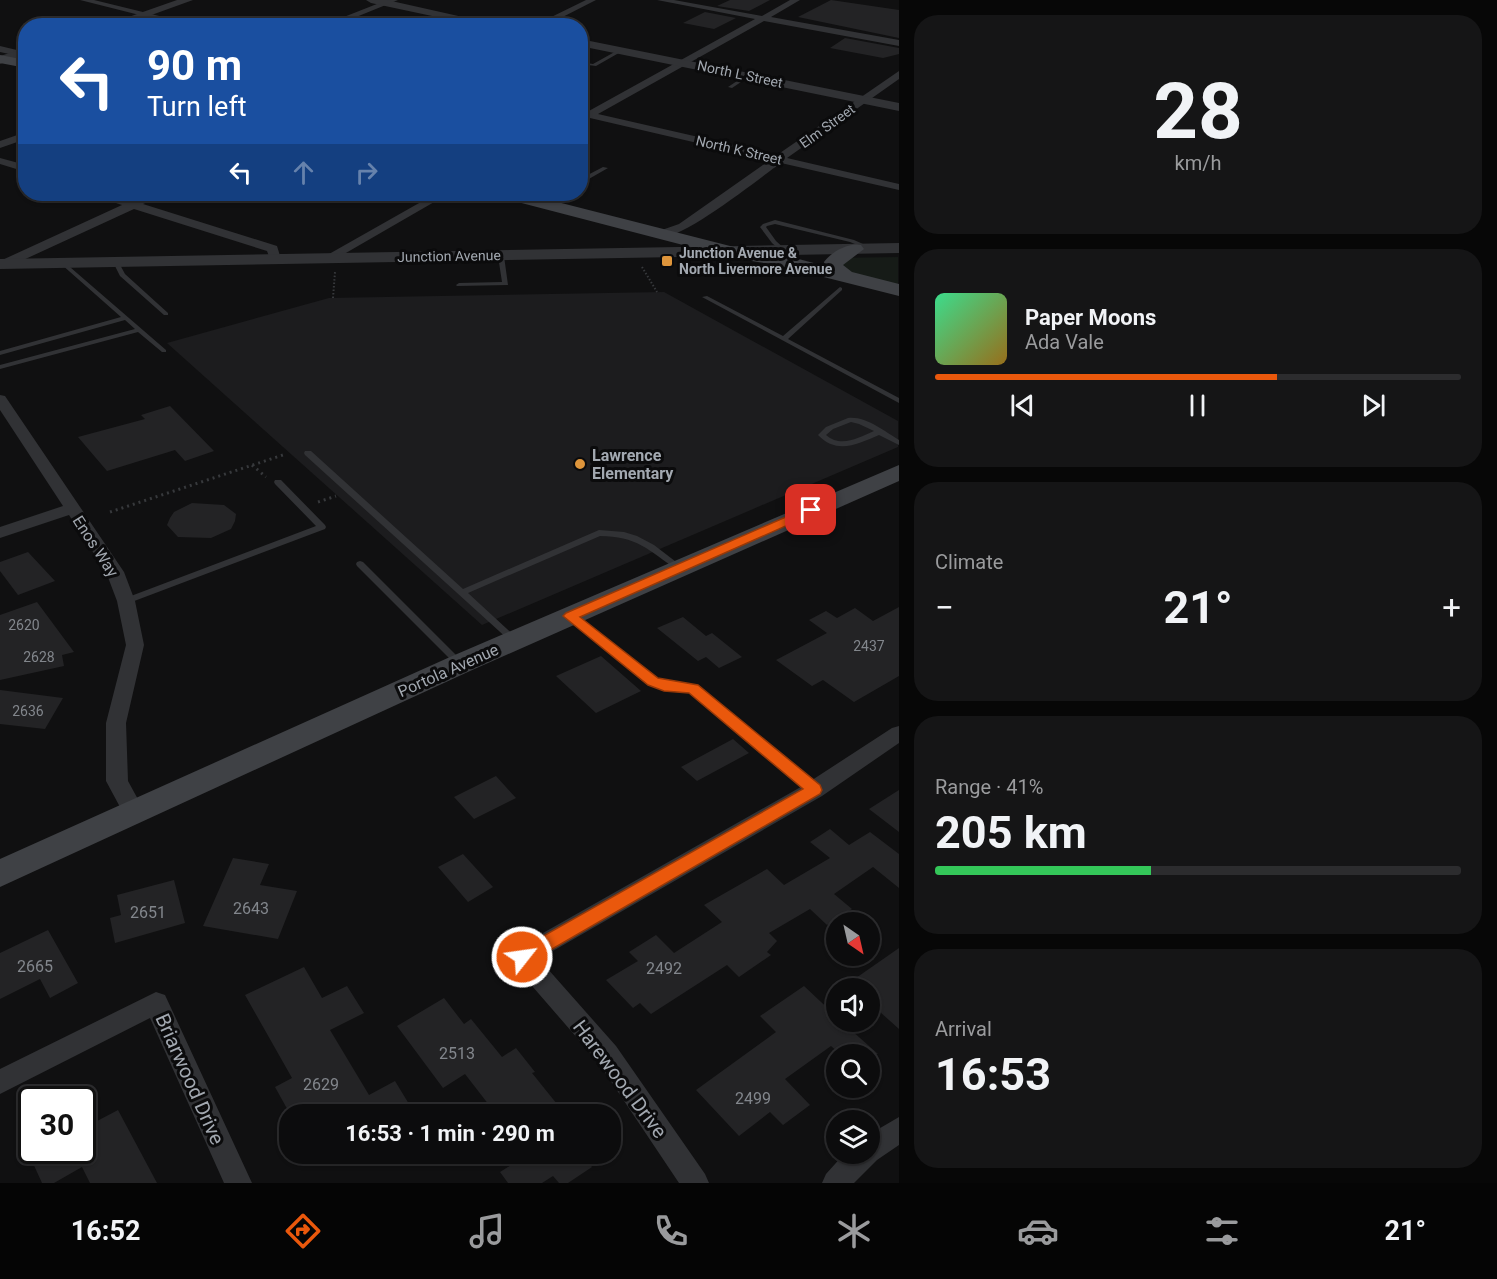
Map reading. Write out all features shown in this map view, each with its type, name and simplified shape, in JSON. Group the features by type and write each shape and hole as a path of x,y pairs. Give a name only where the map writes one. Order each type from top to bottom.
{"main road":[{"path":"0,57 18,56"},
{"path":"538,201 733,252 759,267 898,291"},
{"path":"863,249 833,262 843,283 898,304"},
{"name":"Portola Avenue","path":"0,874 460,664 898,472"}],"street":[{"path":"84,0 162,18"},
{"path":"133,18 188,0"},
{"path":"371,0 462,18"},
{"path":"554,18 592,0"},
{"path":"661,0 898,43"},
{"path":"588,113 796,0"},
{"path":"346,18 390,2"},
{"name":"North L Street","path":"588,44 898,107"},
{"name":"Elm Street","path":"663,234 683,227 898,74"},
{"name":"North K Street","path":"588,117 898,187"},
{"path":"0,144 18,138"},
{"path":"0,161 18,167"},
{"path":"122,201 273,249 275,259"},
{"path":"2,264 139,201"},
{"path":"332,262 431,201"},
{"name":"Junction Avenue","path":"2,264 275,259 332,262 501,256 898,248"},
{"name":"Enos Way","path":"2,404 115,572 126,601 135,645 116,723 117,781 135,814"},
{"path":"0,533 72,509"},
{"name":"Harewood Drive","path":"695,1183 607,1054 522,957 814,790 898,733"},
{"name":"Briarwood Drive","path":"0,1082 156,1003 238,1183"},
{"path":"880,1142 898,1129"},
{"path":"836,1183 852,1164"}],"lane":[{"path":"588,64 594,65 621,51"},
{"path":"730,87 748,76"},
{"path":"588,178 605,168"},
{"path":"546,203 550,201"},
{"path":"784,250 774,242 763,227 765,225 775,222 842,238 863,249"},
{"path":"459,285 506,284 501,256"},
{"path":"116,262 122,275 165,314"},
{"path":"63,263 164,351"},
{"path":"783,339 843,283"},
{"path":"705,297 898,401"},
{"path":"0,353 126,318"},
{"path":"0,368 139,330"},
{"path":"879,432 844,445 833,443 822,435 824,431 833,426 853,420 879,432 898,443"},
{"path":"308,453 514,640"},
{"path":"126,601 322,526 278,482"},
{"path":"461,592 599,533 621,532 635,537 680,568"},
{"path":"360,564 460,664"},
{"path":"570,616 653,682 664,686 692,688 814,790"}],"path":[{"path":"332,262 333,298"},
{"path":"641,262 644,273 652,281 657,292"},
{"path":"110,512 283,455"},
{"path":"303,508 349,491"}],"shaded area":[{"path":"898,257 898,285 835,270 830,258"},
{"name":"Lawrence Elementary","path":"664,292 898,421 898,447 482,625 167,343 329,298"}],"building":[{"path":"730,0 770,0 749,11 717,6"},
{"path":"831,0 899,10 899,38 798,17"},
{"path":"705,12 736,18 714,29 683,23"},
{"path":"845,38 899,48 899,54 883,58 830,48"},
{"path":"170,406 214,451 185,461 175,450 107,471 78,437 145,419 141,415"},
{"path":"192,503 224,505 236,514 231,529 211,538 178,537 167,525 174,512"},
{"path":"28,552 55,581 18,595 0,571 0,562"},
{"path":"37,602 74,652 62,655 64,666 0,680 0,615"},
{"path":"899,607 899,676 854,702 823,680 812,686 776,660 827,633 809,620 826,611 837,618 855,608 873,621"},
{"path":"683,617 706,636 712,633 742,657 719,668 706,657 698,661 657,628"},
{"path":"601,656 641,691 596,713 556,676"},
{"path":"0,690 63,698 45,729 0,724"},
{"path":"733,739 749,753 697,781 681,767"},
{"path":"496,776 516,798 474,819 454,797"},
{"path":"899,790 899,832 869,809"},
{"path":"830,829 849,845 870,832 899,854 899,888 873,867 834,894 852,909 847,912 826,912 826,924 810,909 769,933 777,941 767,952 771,955 739,977 727,965 651,1014 640,1003 633,1008 606,980 638,961 629,952 656,935 674,953 722,922 704,905 767,869 784,885 830,858 810,842"},
{"path":"463,854 493,887 468,902 438,867"},
{"path":"233,858 269,864 260,885 297,891 278,939 203,926"},
{"path":"174,880 185,923 115,943 110,918 121,915 117,895"},
{"path":"48,930 78,983 50,998 40,979 0,999 0,953"},
{"path":"899,948 899,1029 880,1012 880,978 856,978 873,966 880,966 880,961"},
{"path":"304,967 322,998 347,986 364,1013 330,1030 369,1095 395,1081 409,1104 284,1104 275,1087 292,1078 245,995"},
{"path":"804,986 826,1007 826,1032 853,1032 867,1044 826,1044 826,1050 785,1079 810,1105 783,1125 770,1112 739,1136 696,1090 776,1032 760,1016"},
{"path":"444,998 464,1024 471,1019 502,1057 516,1048 535,1072 532,1073 557,1104 488,1104 465,1074 443,1088 397,1026"},
{"path":"118,1110 157,1183 90,1183 82,1167 54,1183 42,1183 33,1164 96,1164 96,1122"},
{"path":"513,1164 590,1164 592,1167 568,1183 559,1183 553,1176 542,1183 508,1183 500,1172"}],"place":[{"name":"Junction Avenue & North Livermore Avenue","path":"667,261"},
{"name":"Lawrence Elementary","path":"580,464"}],"route":[{"path":"522,957 814,790 692,688 677,688 653,682 570,616 811,510"}]}
